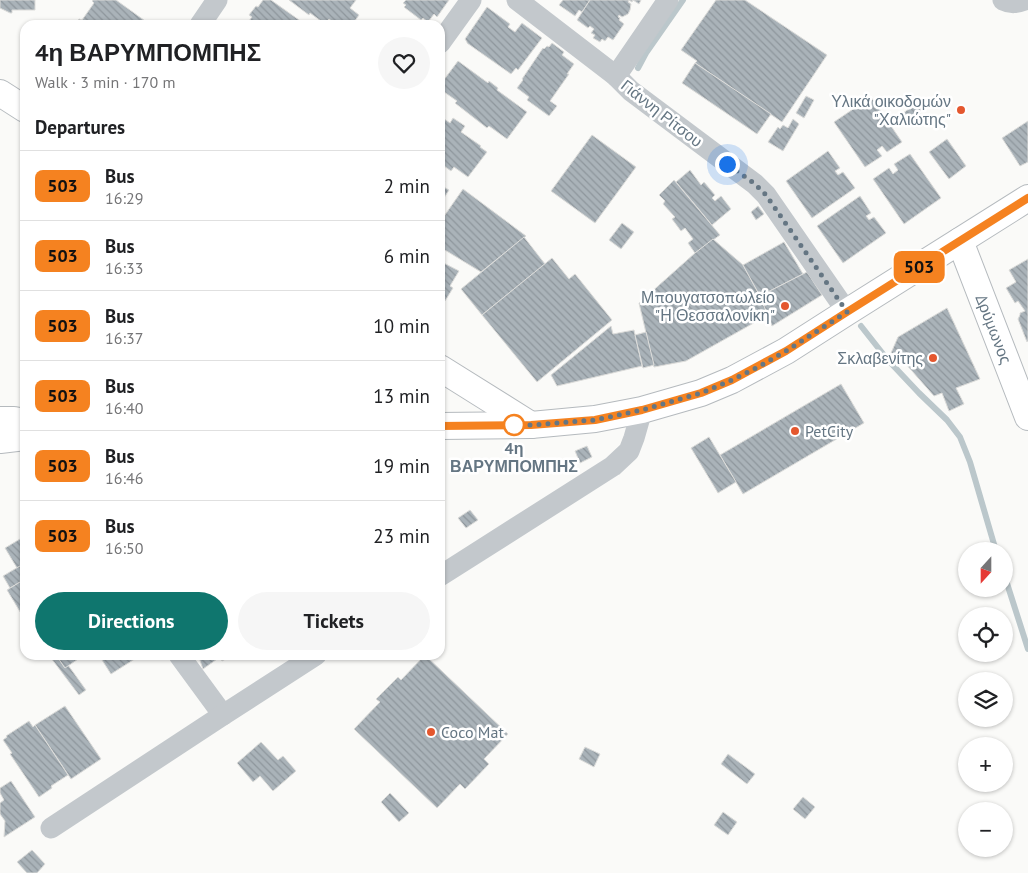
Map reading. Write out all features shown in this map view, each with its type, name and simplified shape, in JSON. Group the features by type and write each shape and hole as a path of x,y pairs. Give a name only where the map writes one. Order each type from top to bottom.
{"main road":[{"path":"0,93 20,106"},
{"path":"445,426 531,425 595,420 642,410 701,393 732,380 786,351 1028,198"},
{"name":"Δρύμωνος","path":"960,241 1028,417"},
{"path":"445,371 531,425"}],"street":[{"path":"203,20 217,0"},
{"path":"445,36 471,0"},
{"name":"Γιάννη Ρίτσου","path":"517,0 616,76 631,91 755,184 766,195 847,312"},
{"path":"616,76 668,0"},
{"path":"1003,0 1008,3 1018,3 1026,0"},
{"path":"445,573 613,466 629,451 642,410"},
{"path":"183,660 223,715"},
{"path":"51,828 308,660"}],"building":[{"path":"0,0 35,0 35,10 12,10 12,13 10,13 0,8"},
{"path":"116,0 144,20 82,20 94,3 92,1"},
{"path":"263,0 271,0 299,20 250,20 252,17 249,15 256,6 258,7"},
{"path":"289,0 356,0 350,8 359,15 356,20 320,20 310,13 309,15"},
{"path":"406,0 449,0 437,17 434,14 430,20 423,18 421,20 404,7 406,5 403,3"},
{"path":"563,0 590,0 582,12 579,10 575,16 559,5"},
{"path":"590,0 629,0 628,2 631,4 630,10 628,14 622,17 619,15 619,20 624,24 613,40 608,37 605,41 602,39 600,42 593,38 595,35 591,33 594,29 590,26 588,28 577,20"},
{"path":"633,0 641,0 639,4"},
{"path":"716,0 745,0 827,55 782,122 695,63 697,61 681,50"},
{"path":"487,7 510,24 508,27 515,32 522,23 542,38 518,70 516,68 511,74 467,43 465,39"},
{"path":"552,43 564,52 562,55 574,64 550,101 557,106 549,116 527,100 529,97 517,88 543,48 549,47"},
{"path":"458,61 488,83 489,81 498,88 497,90 527,112 507,139 489,126 487,128 455,103 457,101 445,93 445,78"},
{"path":"695,63 771,114 757,134 682,83"},
{"path":"806,96 814,100 804,118 796,113"},
{"path":"871,97 902,142 887,152 882,146 877,150 882,156 865,167 834,122"},
{"path":"918,102 923,109 919,112 922,117 910,125 902,114"},
{"path":"453,118 465,126 461,132 487,152 468,177 454,167 451,171 445,167 445,120 450,123"},
{"path":"793,119 799,124 783,151 768,142 778,127 780,129 783,125 788,128"},
{"path":"1028,121 1028,162 1020,166 1002,138"},
{"path":"592,135 636,167 595,223 551,191"},
{"path":"947,139 966,166 949,179 929,152"},
{"path":"828,151 840,168 835,171 838,175 843,172 855,188 812,218 786,181"},
{"path":"910,154 941,198 904,224 873,179 889,168 893,174 898,170 894,164"},
{"path":"690,170 701,185 704,182 715,195 712,198 715,201 721,196 731,209 712,225 676,182"},
{"path":"674,180 720,235 695,253 688,243 693,239 685,228 681,231 672,219 675,217 663,204 665,201 659,195"},
{"path":"445,188 449,190 445,196"},
{"path":"463,189 526,236 481,272 445,250 445,215"},
{"path":"860,196 871,213 866,216 869,220 874,217 886,233 843,263 817,226"},
{"path":"758,206 764,214 756,220 751,212"},
{"path":"622,223 634,232 621,249 609,240"},
{"path":"524,237 545,264 482,315 461,289"},
{"path":"713,239 743,265 768,315 686,361 654,367 639,303"},
{"path":"784,242 803,274 760,296 743,265"},
{"path":"552,258 569,279 575,274 612,320 537,382 482,315"},
{"path":"1028,259 1027,342 1018,319 1020,313 1025,311 1018,301 1015,303 1006,288 1016,282 1009,270"},
{"path":"445,264 459,271 450,286 453,288 445,301"},
{"name":"Μπουγατσοπωλείο \"Η Θεσσαλονίκη\"","path":"807,272 822,295 772,326 760,296"},
{"name":"Σκλαβενίτης","path":"947,308 980,379 956,388 964,404 949,411 942,393 934,396 905,363 899,363 891,353 898,337"},
{"path":"611,326 613,334 634,330 642,366 557,386 551,375"},
{"path":"646,332 654,365 643,368 635,335"},
{"path":"841,384 864,423 743,494 720,455"},
{"path":"709,437 736,482 718,493 691,448"},
{"path":"587,446 592,457 580,463 575,451"},
{"path":"470,510 478,520 466,528 458,518"},
{"path":"20,539 20,566 17,568 5,548"},
{"path":"20,566 20,582 10,588 3,576"},
{"path":"20,582 20,612 7,590"},
{"path":"53,660 59,660 65,668 68,665 86,690 79,695"},
{"path":"59,660 77,660 65,668"},
{"path":"102,660 133,660 111,674"},
{"path":"200,660 216,660 203,669"},
{"name":"Coco Mat","path":"420,660 430,660 508,734 484,759 489,764 465,789 460,784 437,808 354,729 380,702 376,699 398,677 401,680"},
{"path":"65,706 101,759 71,779 35,725"},
{"path":"29,721 33,727 35,725 68,775 51,786 52,788 39,797 10,754 12,753 3,740"},
{"path":"261,742 278,760 283,756 296,771 273,791 260,776 253,782 237,763"},
{"path":"585,747 600,754 594,767 579,759"},
{"path":"728,754 755,774 747,784 721,764"},
{"path":"11,781 35,817 4,837 5,821 0,814 0,803 4,800 0,793 0,788"},
{"path":"390,793 409,813 399,822 381,802"},
{"path":"803,797 815,807 805,819 793,809"},
{"path":"723,812 737,822 728,835 714,825"},
{"path":"32,850 45,864 37,873 27,873 17,862"}],"waterway":[{"path":"638,68 646,53 683,0"},
{"path":"861,326 887,359 947,420 960,437 970,462 993,542"},
{"path":"1012,598 1028,649"}],"bus line":[{"name":"503","path":"445,426 531,425 595,420 642,410 701,393 732,380 786,351 1028,198"}],"place":[{"name":"Υλικά οικοδομών \"Χαλιώτης\"","path":"961,110"},
{"name":"Μπουγατσοπωλείο \"Η Θεσσαλονίκη\"","path":"785,306"},
{"name":"Σκλαβενίτης","path":"933,358"},
{"name":"4η ΒΑΡΥΜΠΟΜΠΗΣ","path":"514,425"},
{"name":"PetCity","path":"795,431"},
{"name":"Coco Mat","path":"431,732"}],"route":[{"path":"514,425 595,420 642,410 701,393 758,367 847,312 766,195 755,184 727,164"}]}
